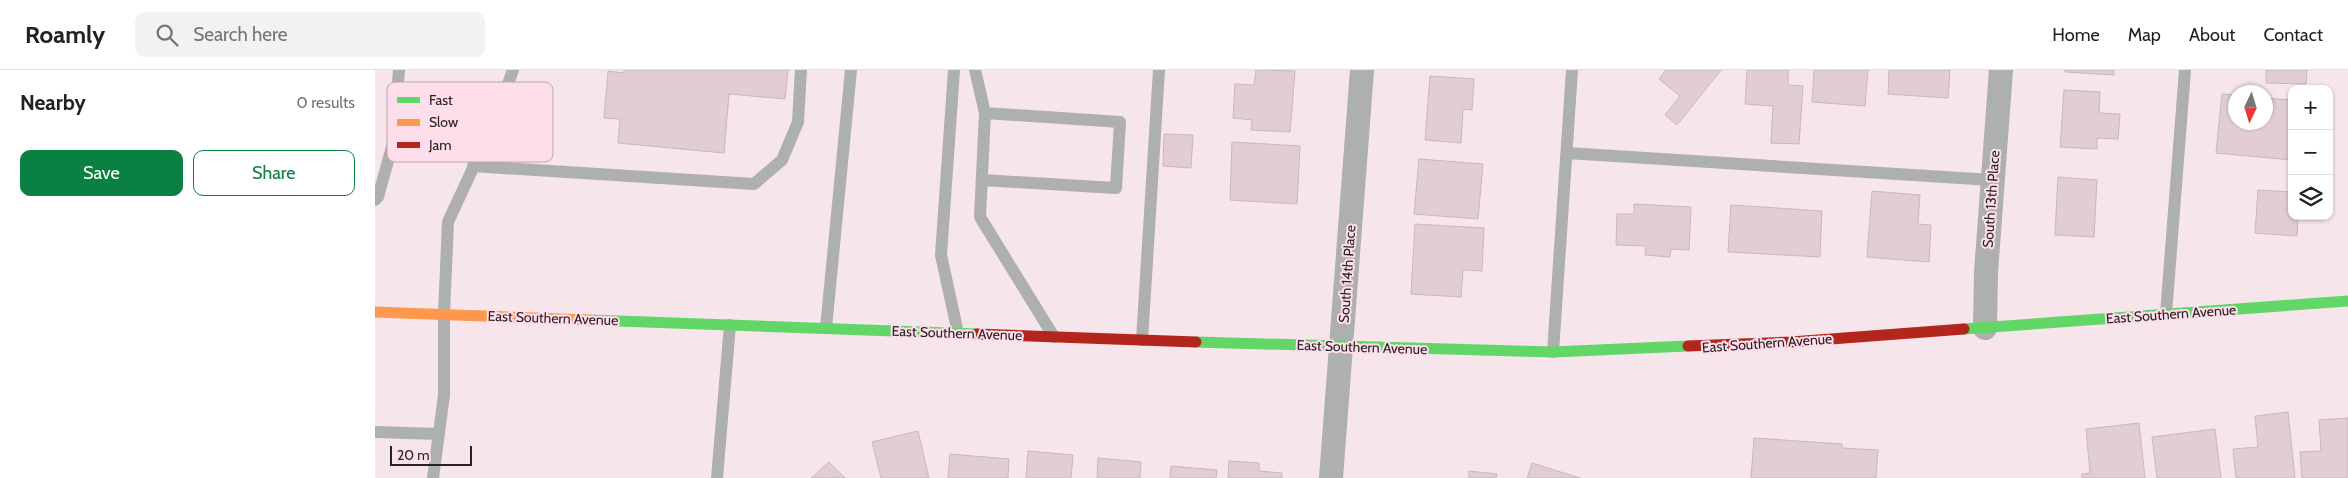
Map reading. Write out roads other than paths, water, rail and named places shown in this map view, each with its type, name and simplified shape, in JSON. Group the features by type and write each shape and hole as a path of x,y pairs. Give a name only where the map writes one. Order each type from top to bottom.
{"main road":[{"name":"East Southern Avenue","path":"375,312 1341,347 1553,352 1773,344 2348,301"}],"street":[{"name":"South 14th Place","path":"1331,478 1362,70"},
{"name":"South 13th Place","path":"1985,328 1986,272 2001,70"}],"lane":[{"path":"508,82 513,70"},
{"path":"473,166 754,184 782,160 798,122 801,70"},
{"path":"826,328 851,70"},
{"path":"954,70 941,255 958,333"},
{"path":"975,70 985,113 979,217 1054,336"},
{"path":"1142,340 1159,70"},
{"path":"1553,352 1572,70"},
{"path":"2166,314 2185,70"},
{"path":"982,180 1116,188 1120,122 985,113"},
{"path":"1567,153 1992,180"},
{"path":"375,200 379,197 388,162"},
{"path":"433,478 444,395 444,314 448,222 475,162"},
{"path":"717,478 730,325"},
{"path":"375,432 439,434"}]}
